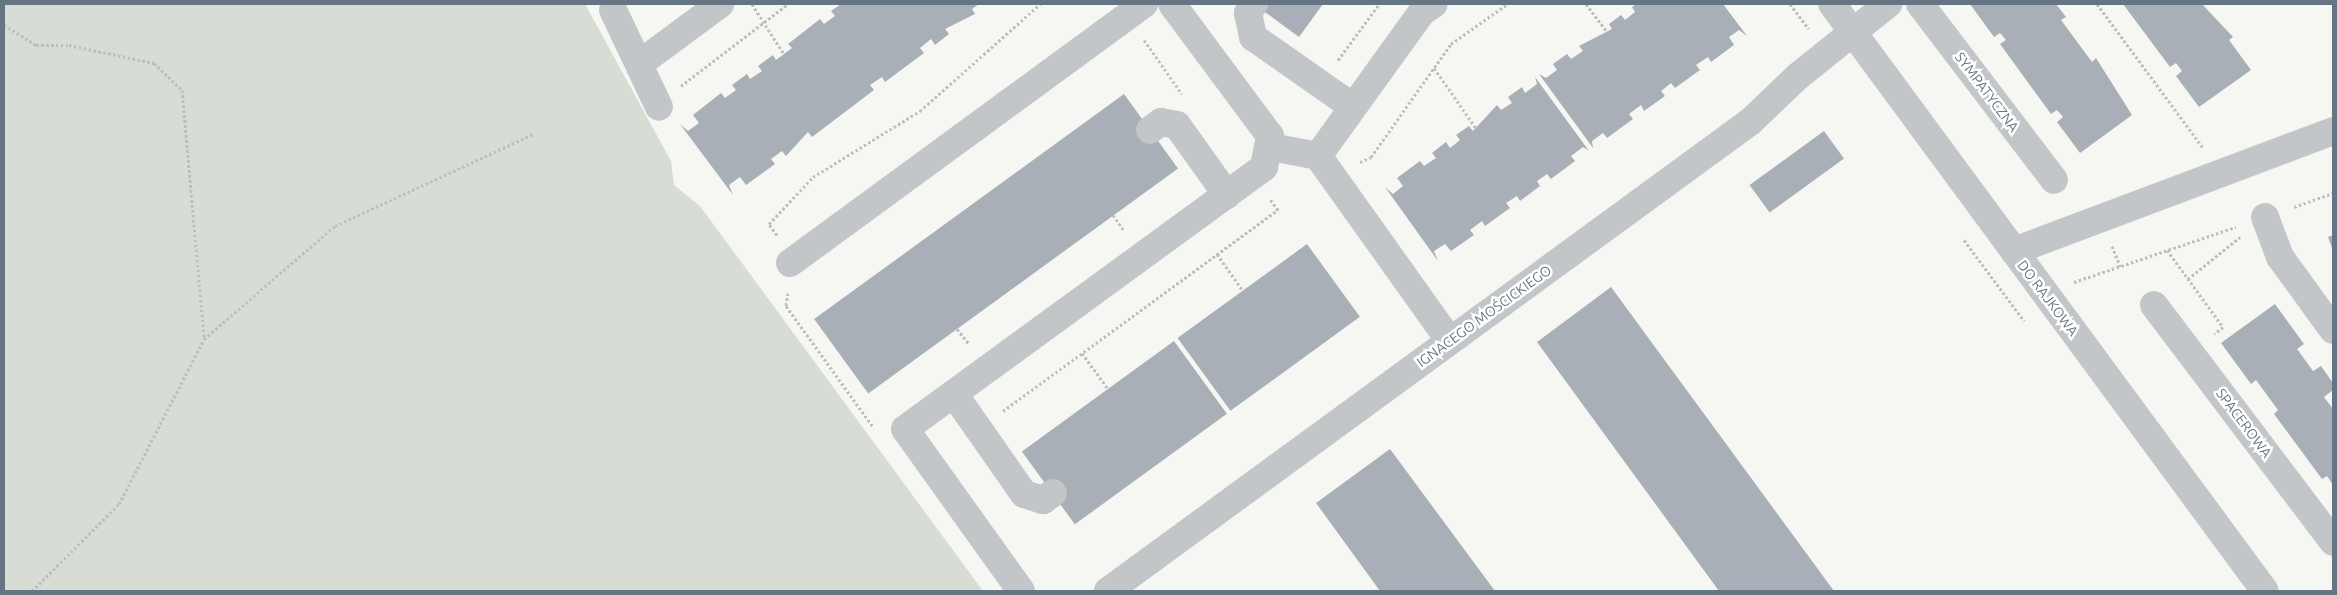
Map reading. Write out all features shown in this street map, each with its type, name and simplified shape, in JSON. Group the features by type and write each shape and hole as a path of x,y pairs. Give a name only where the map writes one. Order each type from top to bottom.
{"street":[{"path":"638,64 720,4"},
{"path":"792,261 1144,4"},
{"path":"1021,591 905,430 1253,177 1264,167 1271,147 1270,136 1172,4"},
{"path":"1254,4 1248,14 1253,37 1353,108"},
{"path":"1325,165 1353,108 1422,12 1434,4"},
{"name":"DO RAJKOWA","path":"1832,4 2265,591"},
{"path":"1852,32 1888,4"},
{"name":"SYMPATYCZNA","path":"1920,4 2054,180"},
{"path":"613,10 638,64 668,98"},
{"name":"IGNACEGO MOŚCICKIEGO","path":"1108,591 1751,121 1852,32"},
{"path":"1150,130 1161,122 1177,125 1228,195"},
{"path":"2014,251 2038,238 2333,131"},
{"path":"1271,147 1325,165 1450,341"},
{"path":"2267,221 2280,258 2333,330"},
{"name":"SPACEROWA","path":"2154,305 2333,542"},
{"path":"954,394 1024,494 1043,500 1053,493"}],"path":[{"path":"752,4 784,54"},
{"path":"668,98 788,4"},
{"path":"792,261 769,224 813,176 920,111 1040,4"},
{"path":"1325,165 1371,157 1451,44 1507,4"},
{"path":"1586,4 1607,32"},
{"path":"2097,4 2208,156"},
{"path":"4,25 36,45 68,45 154,62 182,90 204,339"},
{"path":"1434,68 1476,128"},
{"path":"32,591 119,504 204,339 335,226 533,134"},
{"path":"978,429 1278,210 1253,177"},
{"path":"2188,279 2247,232 2267,221"},
{"path":"2167,250 2223,327 2191,352"},
{"path":"1218,254 1243,290"},
{"path":"1082,353 1108,389"}],"shaded area":[{"path":"4,4 585,4 671,161 674,185 700,206 983,591 4,591"}],"building":[{"path":"841,4 979,4 972,9 975,14 945,29 949,34 935,45 931,39 920,48 924,53 885,82 882,77 870,85 874,90 812,137 808,132 786,156 782,151 771,159 775,164 746,185 740,177 729,185 733,195 680,124 688,131 699,123 693,115 721,93 725,98 736,90 732,85 747,74 750,79 762,71 758,66 773,55 776,60 792,48 788,44 820,19 824,24 835,16 831,11"},
{"path":"1254,4 1323,4 1299,37"},
{"path":"1636,4 1723,4 1747,36 1739,30 1729,37 1734,45 1711,62 1708,57 1696,65 1700,70 1675,88 1671,83 1661,91 1665,96 1644,111 1641,105 1629,114 1633,119 1607,138 1603,133 1592,141 1593,148 1539,74 1546,78 1557,70 1553,64 1567,54 1571,59 1583,51 1579,46 1612,29 1609,24 1621,15 1625,20 1635,12 1632,7"},
{"path":"1970,4 2056,4 2066,17 2061,20 2092,62 2096,58 2132,115 2080,153 2057,122 2063,117 2057,110 2051,114 2000,44 2006,40 2000,33 1994,37"},
{"path":"2123,4 2202,4 2233,37 2229,40 2251,70 2199,107 2176,76 2182,71 2176,63 2170,67"},
{"path":"1535,77 1589,151 1583,147 1571,156 1575,161 1551,179 1547,174 1537,181 1540,186 1520,201 1517,196 1506,203 1510,208 1485,226 1482,221 1470,230 1474,235 1451,251 1445,244 1434,251 1438,261 1385,187 1393,194 1403,186 1397,178 1420,161 1424,166 1436,158 1432,153 1446,142 1450,148 1460,140 1456,135 1469,126 1473,131 1497,105 1501,110 1512,103 1508,97 1522,87 1525,93 1537,84"},
{"path":"1124,94 1178,168 868,394 814,319"},
{"path":"1824,131 1844,159 1770,213 1750,185"},
{"path":"2333,235 2333,251 2328,237"},
{"path":"1307,244 1360,317 1230,411 1178,338"},
{"path":"1611,287 1834,591 1719,591 1537,342"},
{"path":"2275,304 2304,344 2297,349 2313,371 2321,366 2333,383 2333,390 2324,397 2333,409 2333,485 2327,476 2322,479 2274,414 2278,410 2256,380 2251,384 2221,343"},
{"path":"1174,341 1227,414 1075,524 1022,452"},
{"path":"1390,449 1495,591 1380,591 1316,503"}]}
